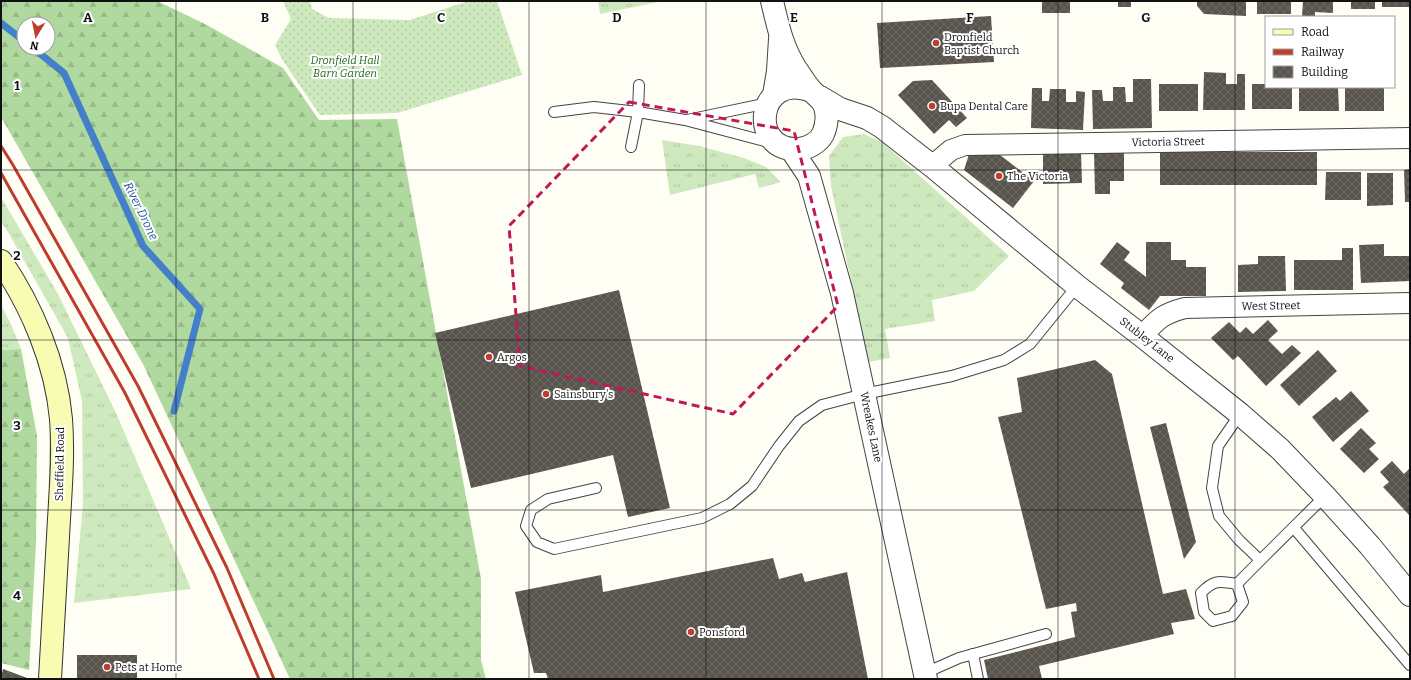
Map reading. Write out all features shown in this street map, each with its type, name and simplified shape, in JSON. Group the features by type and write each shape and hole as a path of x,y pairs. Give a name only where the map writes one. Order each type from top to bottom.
{"main road":[{"name":"Sheffield Road","path":"1,262 17,285 38,330 53,376 60,418 62,456 50,679"}],"street":[{"name":"Wreakes Lane","path":"772,1 780,38 796,69 825,106 828,116 826,127 818,140 809,176"},
{"name":"Wreakes Lane","path":"780,38 778,71 771,99 765,112 764,121 772,138 785,147 809,176 842,293 925,676"},
{"path":"771,99 782,89 792,87 802,87 816,94"},
{"name":"Stubley Lane","path":"816,94 840,108 858,116 867,118 882,127 932,166 1077,286 1240,414 1280,449 1325,496 1370,546 1410,595"},
{"path":"785,147 803,149 818,140 840,122 858,116"},
{"name":"Victoria Street","path":"932,166 951,150 965,145 1410,138"},
{"name":"West Street","path":"1142,336 1155,321 1169,312 1185,308 1410,303"}],"lane":[{"path":"631,147 638,112 638,85"},
{"path":"685,120 771,99"},
{"path":"554,112 594,107 638,112 685,120 785,147"},
{"path":"596,488 548,499 531,510 526,526 537,542 554,548 702,518 730,504 752,486 779,446 799,421 822,405 864,394 952,376 1004,360 1030,344 1077,286"},
{"path":"1240,414 1218,446 1212,488 1219,516 1239,540 1260,560"},
{"path":"1237,584 1325,496"},
{"path":"1294,528 1410,665"},
{"path":"1221,581 1237,584 1242,602 1232,616 1213,621 1204,612 1201,593 1209,584 1221,581"},
{"path":"925,676 958,658 1046,634"},
{"path":"973,654 978,679"}],"highlighted area":[{"path":"629,102 794,131 838,306 733,414 520,366 509,226"}],"green space":[{"path":"1,1 157,1 207,25 283,68 319,120 397,119 481,579 481,660 486,679 290,679 143,364 1,117"},
{"name":"Dronfield Hall Barn Garden","path":"283,1 310,1 312,9 329,18 410,20 469,1 497,1 522,75 397,113 320,115 283,61 275,45 291,19"},
{"path":"598,1 663,1 600,14"},
{"path":"864,134 882,142 1009,256 974,291 932,300 935,321 885,329 890,358 868,362 831,186 829,156 843,137"},
{"path":"662,140 699,146 744,158 766,167 781,182 759,188 755,174 670,195"},
{"path":"1,197 58,294 117,415 191,589 74,603 83,503 82,401 68,338 1,222"},
{"path":"1,305 10,322 21,349 1,350"},
{"path":"21,349 37,436 36,542 29,670 1,663 1,350"}],"building":[{"path":"1042,1 1070,1 1070,13 1042,13"},
{"path":"1118,1 1131,1 1131,7 1118,7"},
{"path":"1197,1 1246,1 1246,16 1204,14 1197,6"},
{"path":"1257,1 1291,1 1291,14 1257,14"},
{"path":"1303,1 1333,1 1333,13 1315,12 1315,16 1302,16"},
{"path":"1351,1 1375,1 1375,9 1351,9"},
{"path":"1382,1 1410,1 1410,7 1382,7"},
{"name":"Dronfield Baptist Church","path":"991,16 994,62 880,68 877,23"},
{"path":"1204,72 1226,73 1226,84 1237,84 1237,74 1245,74 1245,110 1203,110"},
{"path":"1133,79 1151,79 1152,128 1093,129 1092,90 1102,90 1103,101 1113,101 1113,87 1125,87 1126,102 1133,102"},
{"name":"Bupa Dental Care","path":"932,80 967,118 956,127 949,120 934,134 898,95 913,81"},
{"path":"1159,84 1198,84 1198,111 1159,111"},
{"path":"1252,84 1265,84 1265,88 1292,88 1292,109 1252,109"},
{"path":"1032,88 1042,88 1042,101 1049,101 1050,89 1066,89 1066,102 1076,102 1076,91 1085,92 1083,130 1031,128"},
{"path":"1299,88 1338,88 1339,111 1299,111"},
{"path":"1345,88 1384,88 1384,111 1345,111"},
{"name":"The Victoria","path":"970,151 996,152 1034,181 1013,208 964,170"},
{"path":"1094,152 1124,152 1124,181 1110,181 1110,194 1095,194"},
{"path":"1160,152 1317,152 1317,185 1160,185"},
{"path":"1081,153 1082,183 1043,184 1043,154"},
{"path":"1410,169 1410,202 1405,202 1404,170"},
{"path":"1326,172 1361,172 1361,200 1325,200"},
{"path":"1367,173 1393,173 1393,205 1367,206"},
{"path":"1117,242 1130,252 1124,260 1146,277 1146,242 1171,242 1171,260 1186,260 1186,267 1206,267 1206,296 1160,296 1149,310 1121,288 1124,283 1100,264"},
{"path":"1384,244 1384,256 1410,256 1410,281 1361,283 1359,245"},
{"path":"1342,248 1353,248 1353,290 1294,290 1294,260 1342,260"},
{"path":"1258,256 1285,256 1286,291 1238,292 1238,265 1258,264"},
{"name":"Sainsbury's","path":"619,290 670,508 628,517 613,455 471,488 435,333"},
{"path":"1268,320 1278,331 1268,340 1282,354 1292,345 1301,353 1266,386 1238,356 1233,360 1211,338 1229,322 1240,333 1246,327 1253,334"},
{"path":"1318,350 1337,371 1299,406 1280,385"},
{"path":"1095,360 1112,374 1163,594 1186,589 1195,619 1171,623 1174,634 1039,666 1042,679 988,679 984,660 1075,637 1071,612 1077,611 1076,603 1046,609 998,417 1022,412 1017,378"},
{"path":"1351,391 1369,411 1333,442 1312,417 1336,397 1340,401"},
{"path":"1166,423 1196,542 1184,559 1150,427"},
{"path":"1361,428 1376,443 1369,449 1379,459 1364,473 1340,449"},
{"path":"1392,461 1404,474 1410,468 1410,516 1383,487 1389,482 1380,472"},
{"name":"Ponsford","path":"773,558 779,579 802,573 805,582 847,572 868,679 548,679 546,673 534,673 515,592 601,575 603,592"},
{"name":"Pets at Home","path":"77,655 137,655 137,679 77,679"},
{"path":"3,669 30,679 1,679"}],"waterway":[{"name":"River Drone","path":"1,23 16,35"},
{"name":"River Drone","path":"43,56 64,73 143,246 200,309 174,411"}],"railway":[{"path":"1,146 138,386 227,568 274,679"},
{"path":"1,173 125,393 214,574 259,679"}],"place":[{"name":"Dronfield Baptist Church","path":"936,43"},
{"name":"Bupa Dental Care","path":"932,106"},
{"name":"The Victoria","path":"999,176"},
{"name":"Argos","path":"489,357"},
{"name":"Sainsbury's","path":"546,394"},
{"name":"Ponsford","path":"691,632"},
{"name":"Pets at Home","path":"107,667"}]}
